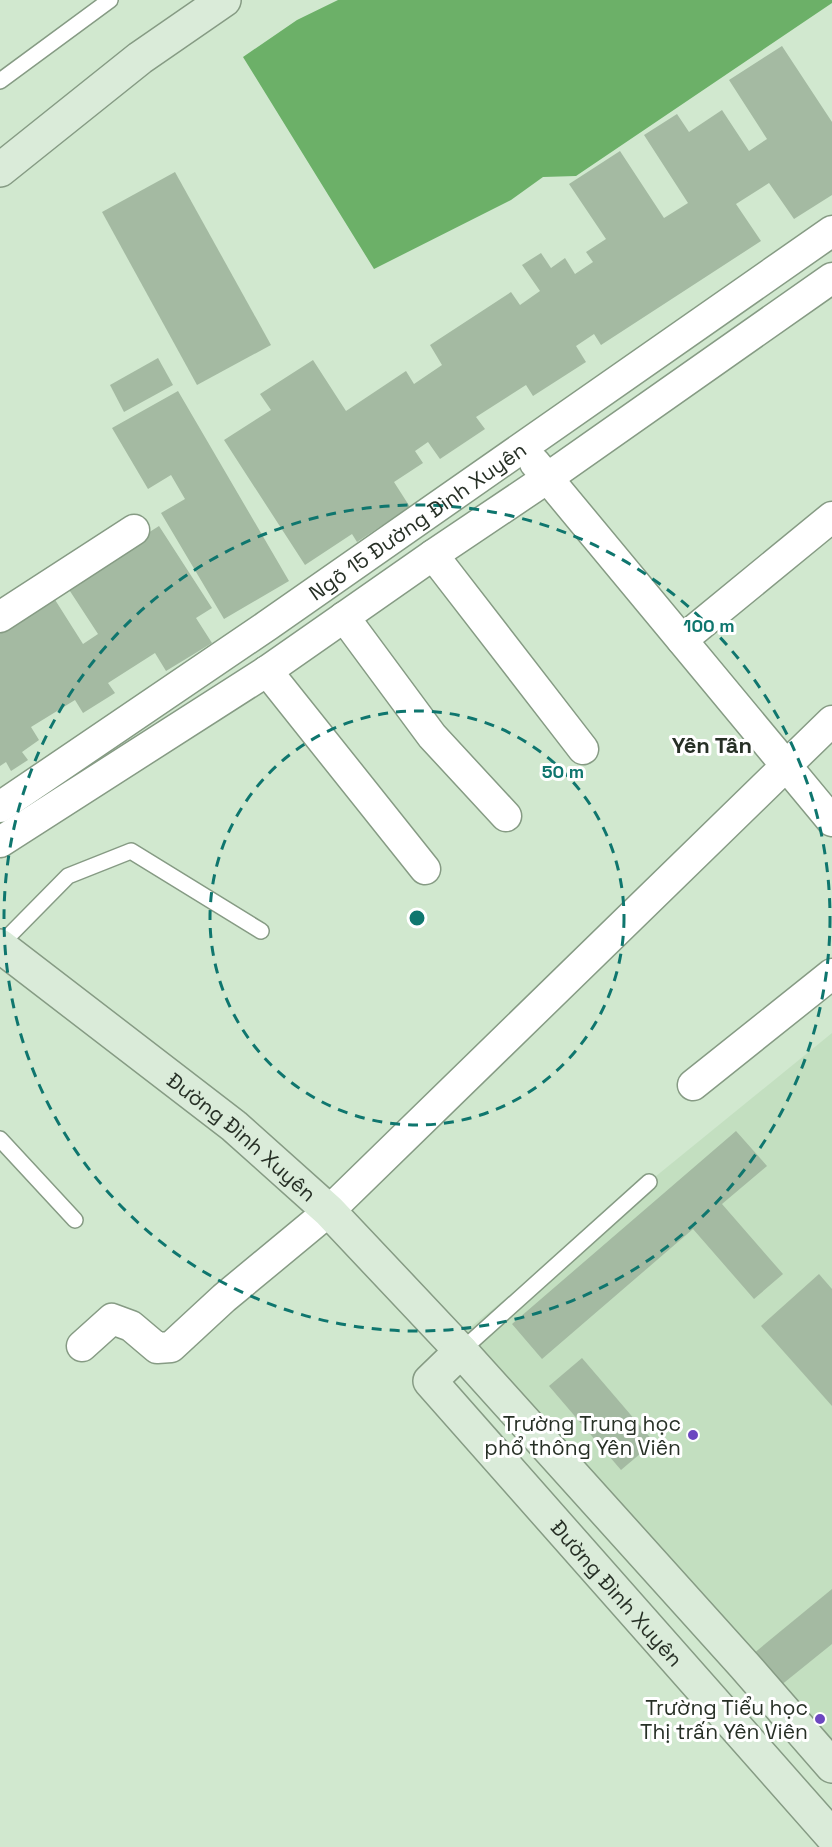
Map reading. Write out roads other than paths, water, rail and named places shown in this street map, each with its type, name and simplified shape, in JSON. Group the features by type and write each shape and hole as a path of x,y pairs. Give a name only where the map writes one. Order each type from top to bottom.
{"street":[{"path":"0,170 140,58 224,0"},
{"name":"Ngõ 15 Đường Đình Xuyên","path":"0,807 268,625 832,231"},
{"name":"Ngõ 15 Đường Đình Xuyên","path":"0,842 267,671 832,278"},
{"path":"522,447 832,820"},
{"path":"682,640 832,518"},
{"path":"0,617 134,530"},
{"path":"432,555 583,749"},
{"path":"344,617 432,736 506,816"},
{"path":"267,671 424,869"},
{"path":"81,1346 112,1319 131,1326 157,1348 171,1347 224,1298 329,1211 832,721"},
{"name":"Đường Đình Xuyên","path":"0,945 234,1126 329,1211 461,1351 832,1766"},
{"path":"693,1085 832,974"},
{"name":"Đường Đình Xuyên","path":"461,1351 430,1381 832,1836"}],"lane":[{"path":"0,81 110,0"},
{"path":"0,945 68,876 131,851 261,931"},
{"path":"0,1139 75,1220"},
{"path":"461,1351 649,1182"}],"place":[{"name":"Trường Trung học phổ thông Yên Viên","path":"693,1435"},
{"name":"Trường Tiểu học Thị trấn Yên Viên","path":"820,1719"}],"district":[{"name":"Yên Tân","path":"712,745"}]}
